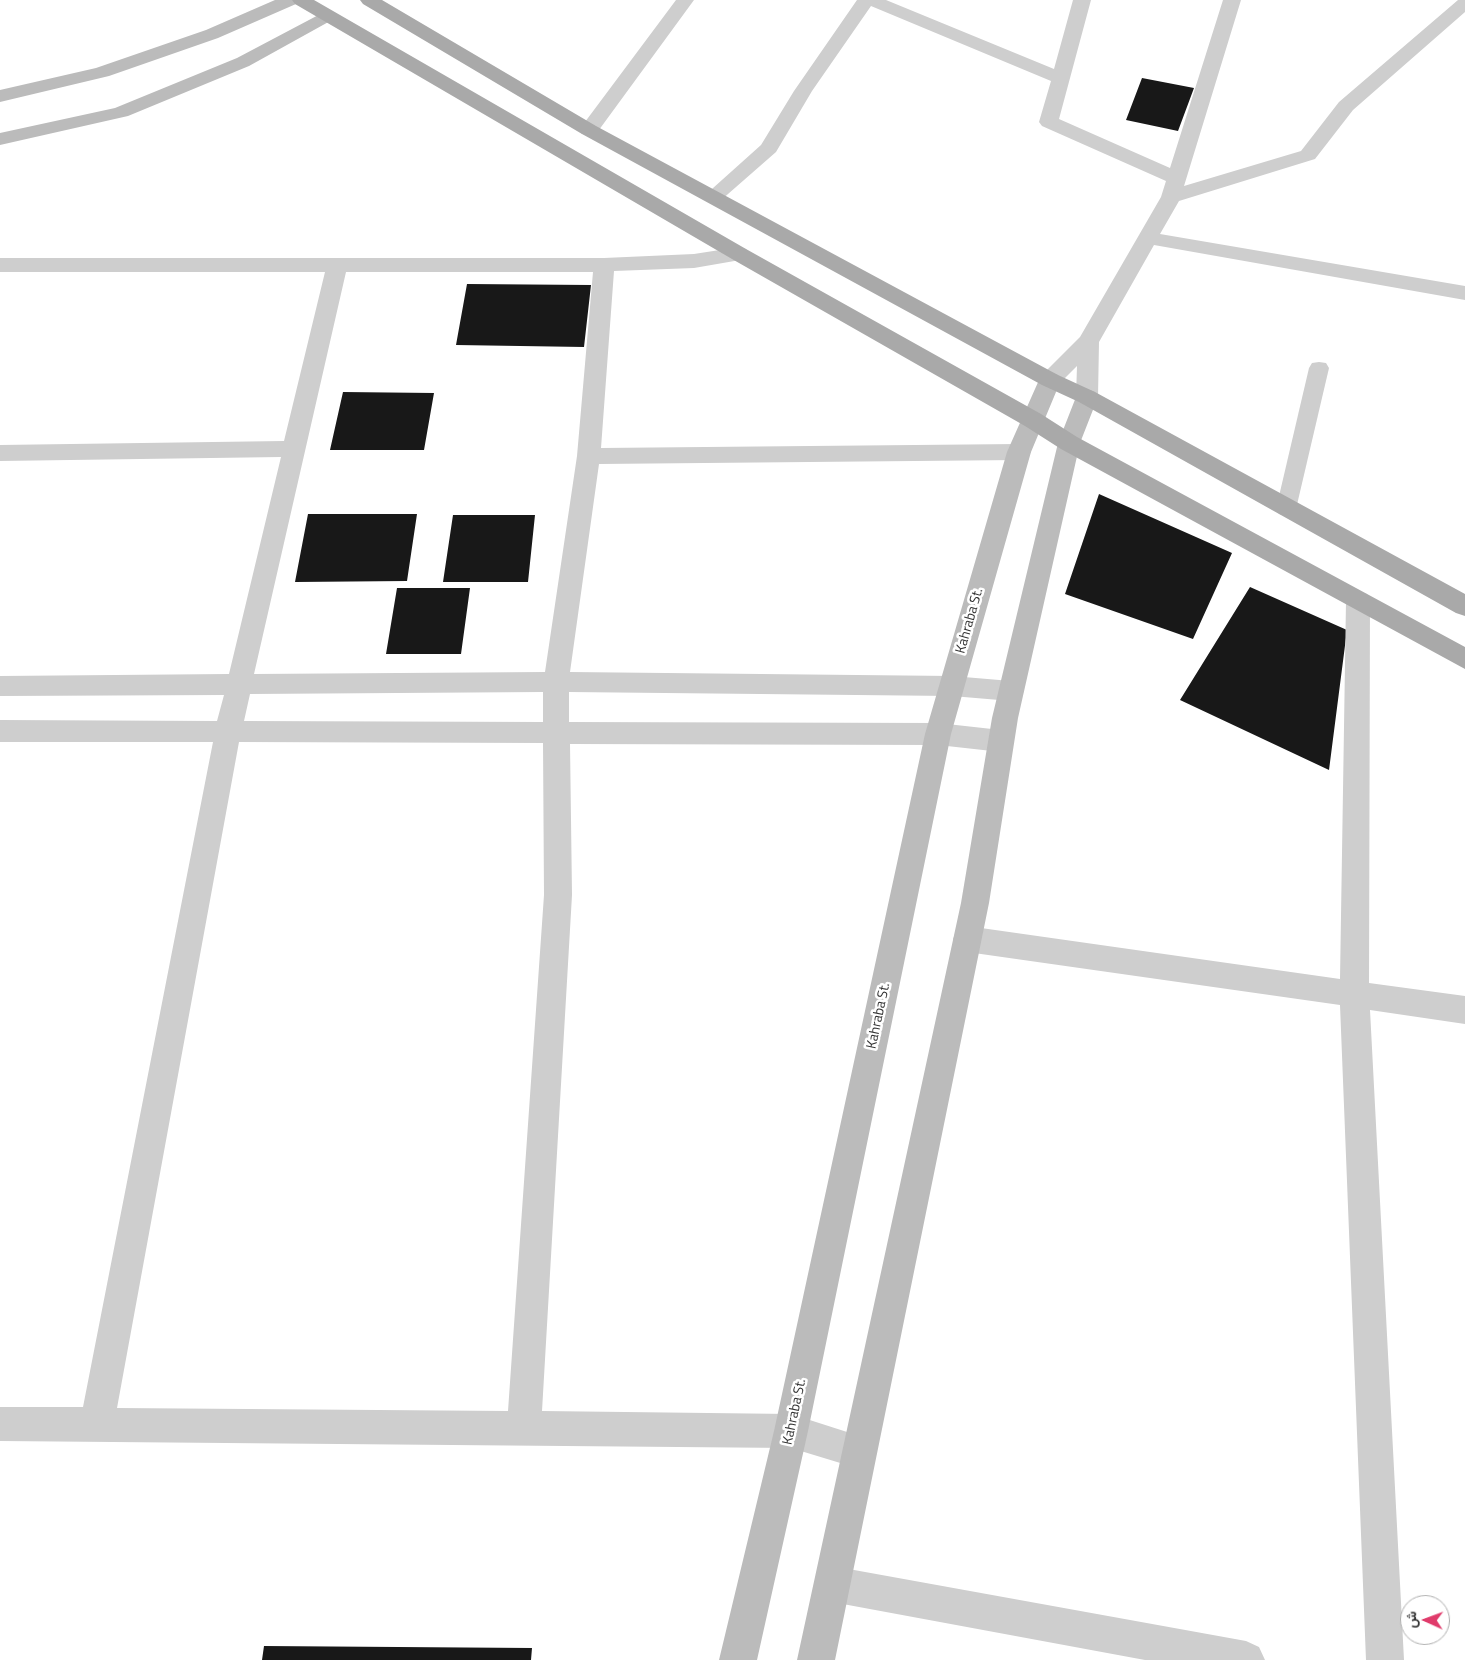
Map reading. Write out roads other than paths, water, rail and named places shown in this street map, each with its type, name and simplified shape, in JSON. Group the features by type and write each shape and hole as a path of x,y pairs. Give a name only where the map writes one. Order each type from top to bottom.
{"main road":[{"path":"0,96 102,72 212,34 290,0"},
{"path":"301,0 739,254 1033,420 1068,443 1465,659"},
{"path":"369,0 590,130 1050,380 1087,397 1286,509 1465,606"},
{"path":"0,139 121,112 243,62 346,4"},
{"name":"Kahraba St.","path":"738,1660 792,1431 938,734 1019,452 1050,380"},
{"path":"816,1660 967,939 1011,691 1068,443 1087,397"}],"street":[{"path":"590,130 685,0"},
{"path":"713,197 769,148 803,90 866,0"},
{"path":"870,0 1060,78"},
{"path":"1082,0 1049,122 1177,178"},
{"path":"1050,380 1088,342 1171,197 1232,0"},
{"path":"1171,197 1308,154 1346,106 1465,3"},
{"path":"1149,238 1465,293"},
{"path":"0,265 604,265 694,261 739,254"},
{"path":"97,1425 228,732 337,265"},
{"path":"524,1429 558,894 554,734 556,682 589,456 604,265"},
{"path":"1087,397 1088,342"},
{"path":"0,453 294,449"},
{"path":"589,456 1019,452"},
{"path":"1358,601 1354,994 1385,1660"},
{"path":"0,686 556,682 952,686 1011,691"},
{"path":"0,731 938,734 1001,742"},
{"path":"967,939 1465,1010"},
{"path":"0,1424 792,1431 860,1452"},
{"path":"832,1584 1246,1660"}],"lane":[{"path":"1286,509 1319,368"}]}
